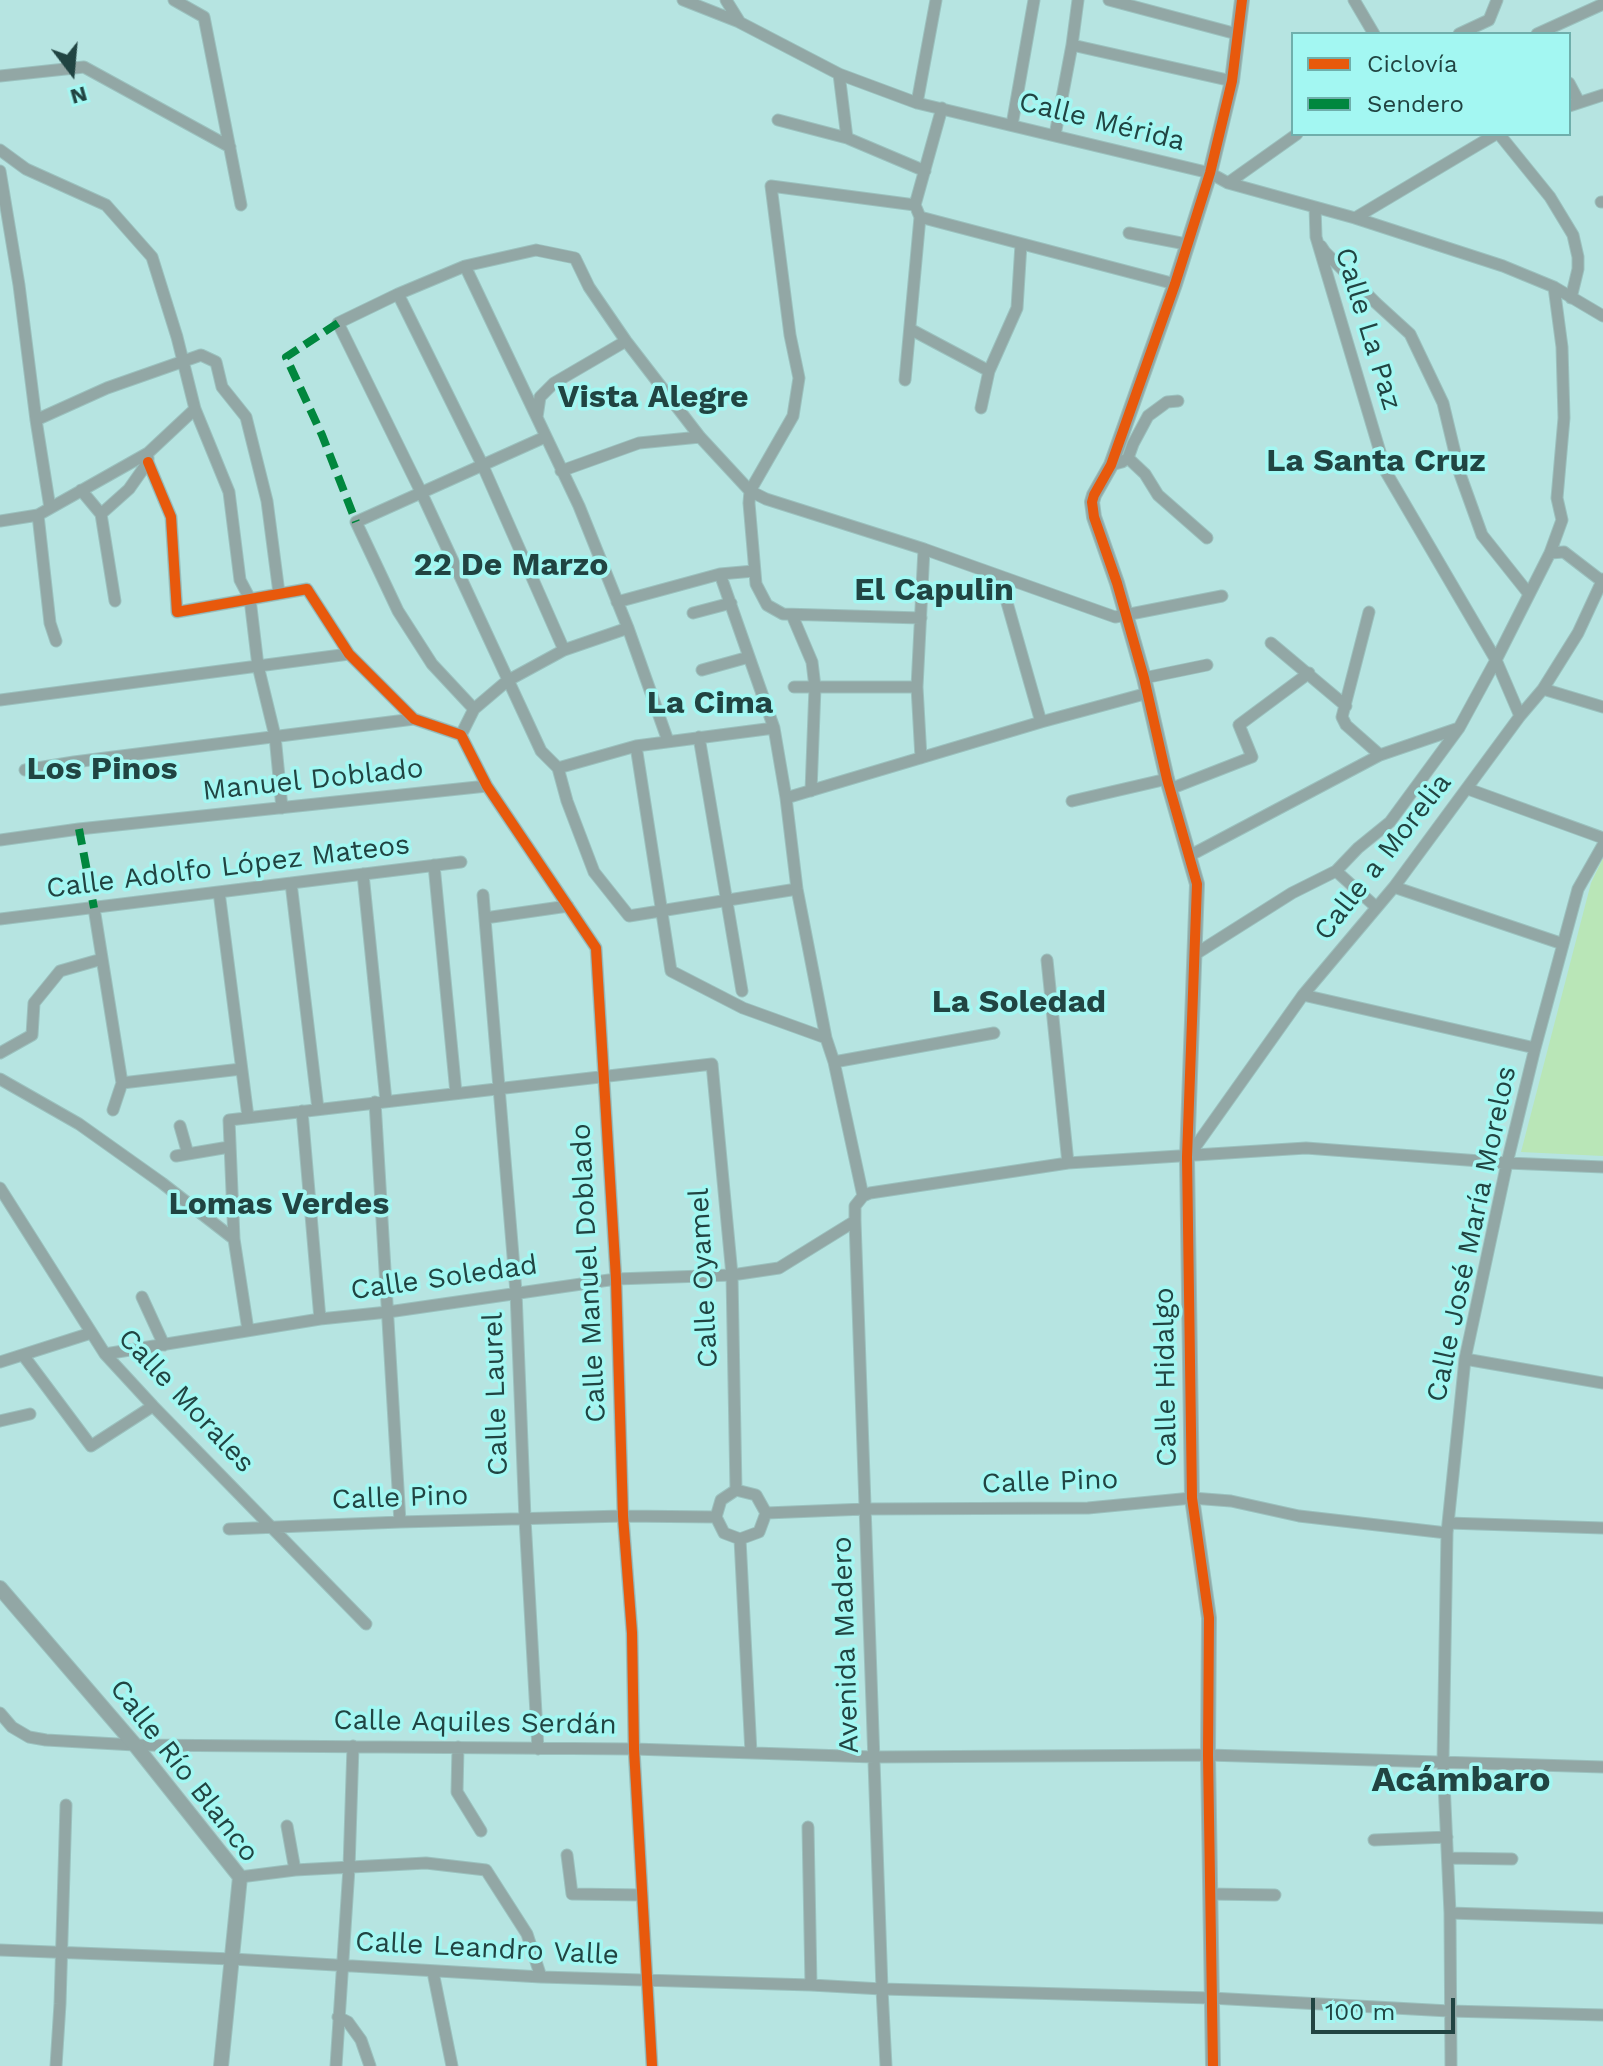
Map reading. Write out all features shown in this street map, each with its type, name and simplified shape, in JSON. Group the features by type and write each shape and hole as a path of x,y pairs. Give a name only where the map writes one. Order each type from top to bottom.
{"street":[{"path":"174,0 204,17 241,205"},
{"name":"Calle Mérida","path":"683,0 739,22 839,74 917,103 1210,173 1228,183 1355,218 1503,266 1554,287 1603,316"},
{"path":"726,0 739,22"},
{"path":"917,103 936,0"},
{"path":"1012,125 1034,0"},
{"path":"1055,135 1078,0"},
{"path":"1109,0 1237,34"},
{"name":"Calle Hidalgo","path":"1213,2066 1209,1618 1192,1498 1187,1157 1197,884 1146,685 1092,502 1111,465 1175,284 1210,173 1232,81 1242,0"},
{"path":"1354,0 1373,32"},
{"path":"1463,32 1489,20 1497,0"},
{"path":"1543,32 1603,4"},
{"path":"1072,45 1232,81"},
{"path":"0,76 84,67 230,147"},
{"path":"839,74 847,138"},
{"path":"1574,104 1603,95"},
{"path":"905,380 918,211 942,108"},
{"path":"778,120 847,138 925,171"},
{"path":"1228,183 1294,136"},
{"path":"1355,218 1495,136"},
{"path":"1500,136 1550,197 1573,235 1578,269 1571,298"},
{"path":"0,150 26,169 106,205 152,257 195,409 229,492 240,580 250,599 258,666 275,736 282,808"},
{"path":"0,171 50,508"},
{"path":"921,618 783,614 767,605 756,584 750,497 793,416 799,378 790,335 771,186 918,211 1021,244 1175,284"},
{"name":"Calle La Paz","path":"1315,207 1316,237 1386,472 1496,660 1520,716"},
{"path":"1129,233 1186,244"},
{"path":"1316,237 1325,252 1410,334 1443,403 1460,474 1482,535 1529,594"},
{"path":"981,408 989,371 1017,308 1021,244"},
{"path":"797,889 629,916 594,872 558,768 541,751 421,492 338,323 465,266 536,250 575,258 589,287 626,341 750,497 766,499 924,549 1115,617 1222,596"},
{"path":"465,266 579,506 628,628 668,741"},
{"path":"1194,955 1292,893 1336,871 1390,822 1459,728 1496,660 1550,553 1562,520 1557,498 1564,418 1562,347 1554,287"},
{"path":"398,294 482,464 564,650"},
{"path":"910,329 989,371"},
{"path":"537,419 540,397 554,383 626,341"},
{"path":"36,420 107,388 201,355 216,362 222,387 246,417 267,501 279,593"},
{"path":"1111,465 1128,458 1148,416 1167,402 1178,401"},
{"path":"101,514 129,489 148,458 195,409"},
{"path":"474,712 432,664 398,611 356,522 545,437"},
{"path":"561,471 639,443 700,437"},
{"path":"0,521 38,515 81,490 148,458"},
{"path":"148,458 171,517 177,612 307,589 349,654 414,719"},
{"path":"1128,458 1145,474 1158,495 1207,538"},
{"path":"81,490 101,514 115,601"},
{"path":"38,515 50,623 56,641"},
{"path":"921,758 917,687 924,549"},
{"path":"1550,553 1564,552 1603,581"},
{"path":"617,602 720,574 754,571"},
{"path":"720,574 774,728 797,889 826,1038 863,1196"},
{"path":"1000,578 1041,722"},
{"name":"Calle a Morelia","path":"1187,1157 1303,995 1394,887 1543,689 1578,633 1603,581"},
{"path":"693,613 731,603"},
{"path":"1369,612 1344,711 1346,725 1380,755"},
{"path":"792,615 812,662 815,687 811,791"},
{"path":"25,770 414,719 462,733 474,712 507,681 564,650 628,628"},
{"path":"1271,643 1309,673 1344,711"},
{"path":"0,700 349,654"},
{"path":"702,670 749,657"},
{"path":"786,798 1041,722 1207,665"},
{"path":"1072,801 1169,784 1252,757 1239,725 1309,673"},
{"path":"794,687 917,687"},
{"path":"1543,689 1603,707"},
{"path":"558,768 636,746 774,728"},
{"path":"1189,856 1380,755 1459,728"},
{"name":"Calle Manuel Doblado","path":"462,733 487,786 596,948 616,1279 623,1516 632,1633 634,1749 652,2066"},
{"path":"699,737 742,991"},
{"path":"636,746 671,971 743,1008 826,1038"},
{"name":"Manuel Doblado","path":"0,840 487,786"},
{"path":"1468,789 1601,839"},
{"name":"Calle José María Morelos","path":"1451,2066 1450,1913 1443,1761 1447,1528 1465,1359 1535,1048 1578,889 1601,839"},
{"name":"Calle Adolfo López Mateos","path":"0,919 461,862"},
{"path":"434,865 456,1093"},
{"path":"1336,871 1376,907"},
{"path":"363,874 381,1102 388,1312 400,1522"},
{"path":"291,883 318,1109"},
{"path":"1394,887 1563,944"},
{"path":"219,892 248,1117"},
{"name":"Calle Laurel","path":"483,895 516,1292 538,1749"},
{"path":"485,918 568,906"},
{"path":"94,908 122,1083 113,1110"},
{"path":"0,1053 32,1035 34,1003 60,971 102,959"},
{"path":"1047,960 1068,1163"},
{"path":"1303,995 1535,1048"},
{"path":"834,1062 994,1033"},
{"name":"Calle Oyamel","path":"604,1076 712,1064 732,1275 736,1490"},
{"path":"122,1083 241,1069"},
{"path":"248,1330 234,1239 229,1120 604,1076"},
{"path":"0,1079 79,1124 234,1239"},
{"path":"302,1111 320,1319"},
{"path":"180,1126 182,1155 229,1147"},
{"path":"855,1221 855,1206 870,1193 1068,1163 1306,1148 1603,1167"},
{"name":"Calle Morales","path":"0,1188 105,1354 366,1624"},
{"name":"Calle Soledad","path":"105,1354 320,1319 616,1279 732,1275 779,1268 855,1221"},
{"name":"Avenida Madero","path":"855,1221 886,2066"},
{"path":"142,1297 164,1345"},
{"path":"0,1362 91,1333"},
{"path":"23,1355 91,1446 153,1406"},
{"path":"1465,1359 1603,1383"},
{"path":"0,1421 30,1414"},
{"path":"736,1490 756,1495 766,1513 759,1532 740,1539 724,1533 716,1517 721,1500 736,1490"},
{"name":"Calle Pino","path":"766,1513 865,1509 1088,1508 1192,1498 1231,1501 1299,1516 1447,1528 1603,1528"},
{"name":"Calle Pino","path":"229,1529 623,1516 716,1517"},
{"path":"740,1539 751,1753"},
{"name":"Calle Río Blanco","path":"0,1588 135,1745 240,1877 221,2066"},
{"name":"Calle Aquiles Serdán","path":"0,1713 12,1727 29,1737 135,1745 634,1749 874,1757 1208,1755 1603,1767"},
{"path":"336,2066 349,1868 353,1746"},
{"path":"458,1747 457,1792 481,1831"},
{"path":"56,2066 66,1805"},
{"path":"287,1826 295,1870"},
{"path":"808,1827 811,1985"},
{"path":"1374,1840 1447,1837"},
{"path":"567,1855 572,1894 642,1895"},
{"path":"1448,1858 1512,1859"},
{"path":"240,1877 295,1870 426,1863 486,1870 527,1934 541,1977"},
{"path":"1210,1894 1275,1895"},
{"path":"1450,1913 1603,1918"},
{"name":"Calle Leandro Valle","path":"0,1950 232,1959 541,1977 1211,1998 1449,2011 1603,2015"},
{"path":"433,1972 452,2066"},
{"path":"338,2017 348,2022 361,2040 370,2066"}],"green space":[{"path":"1603,858 1603,1156 1521,1152 1591,883"}],"marked path":[{"path":"338,323 286,357 322,435 356,522"},
{"path":"79,829 94,908"}],"cycle path":[{"path":"1213,2066 1209,1618 1192,1498 1187,1157 1197,884 1167,779 1144,678 1092,502 1111,465 1175,284 1210,173 1232,81 1242,0"},
{"path":"148,462 171,517 177,612 307,589 349,654 414,719 461,735 487,786 596,948 616,1279 623,1516 632,1633 634,1749 652,2066"}],"district":[{"name":"Vista Alegre","path":"653,398"},
{"name":"La Santa Cruz","path":"1376,462"},
{"name":"22 De Marzo","path":"511,566"},
{"name":"El Capulin","path":"934,591"},
{"name":"La Cima","path":"710,704"},
{"name":"Los Pinos","path":"102,770"},
{"name":"La Soledad","path":"1019,1003"},
{"name":"Lomas Verdes","path":"279,1205"},
{"name":"Acámbaro","path":"1461,1780"}]}
